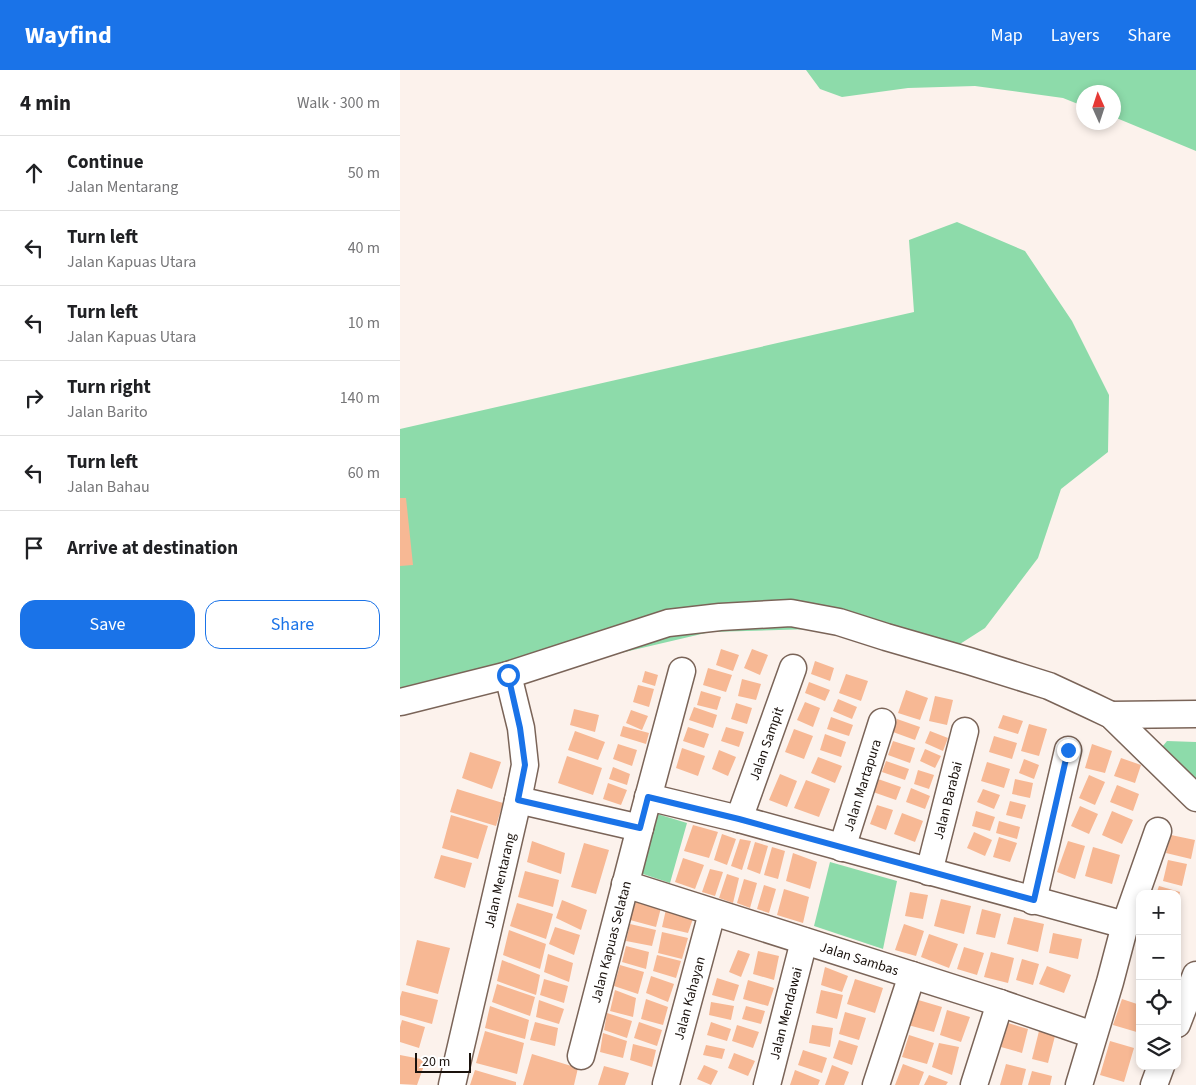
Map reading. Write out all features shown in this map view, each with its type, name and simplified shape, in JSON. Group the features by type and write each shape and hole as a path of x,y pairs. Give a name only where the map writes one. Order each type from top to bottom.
{"street":[{"path":"400,701 508,675 668,623 720,616 791,613 839,622 1049,686 1111,715 1196,798"},
{"name":"Jalan Sampit","path":"739,819 793,668"},
{"name":"Jalan Kapuas Selatan","path":"580,1056 682,671"},
{"name":"Jalan Mentarang","path":"452,1085 525,765 520,728 508,675"},
{"path":"1111,715 1196,714"},
{"name":"Jalan Martapura","path":"842,848 882,722"},
{"name":"Jalan Barabai","path":"929,872 965,731"},
{"path":"1034,900 1068,750"},
{"path":"648,797 739,819 1125,925"},
{"path":"518,800 640,828"},
{"path":"1079,1085 1125,925 1158,831"},
{"name":"Jalan Sambas","path":"625,884 1000,1003 1094,1035"},
{"name":"Jalan Kahayan","path":"666,1084 712,913"},
{"name":"Jalan Mendawai","path":"767,1085 804,941"},
{"path":"876,1085 912,975"},
{"path":"1181,1014 1196,975"},
{"path":"974,1085 1000,1003"},
{"path":"1154,1085 1160,1070"}],"green space":[{"path":"806,70 1196,70 1196,151 1121,120 1121,85 1076,85 1076,103 1063,98 975,86 908,88 842,97 820,89"},
{"path":"957,222 1025,251 1072,321 1109,395 1108,452 1061,489 1038,558 985,628 938,658 812,629 710,632 599,658 510,688 401,713 400,429 914,312 909,240"},
{"path":"1167,741 1196,742 1196,786 1175,765 1162,747"},
{"path":"654,813 687,823 670,883 637,872"},
{"path":"830,862 897,881 883,949 814,926"}],"building":[{"path":"400,498 406,498 413,565 400,566"},
{"path":"721,649 739,655 733,671 716,665"},
{"path":"752,649 768,655 760,675 744,668"},
{"path":"815,661 834,668 830,681 811,674"},
{"path":"708,668 732,675 726,692 703,685"},
{"path":"645,671 658,675 655,686 642,682"},
{"path":"846,674 868,681 861,701 839,693"},
{"path":"742,679 761,684 756,700 738,696"},
{"path":"809,682 830,690 825,701 805,693"},
{"path":"638,685 654,689 649,707 633,702"},
{"path":"906,690 928,698 920,720 898,713"},
{"path":"701,691 721,697 717,710 697,705"},
{"path":"935,696 953,700 947,725 929,721"},
{"path":"838,699 857,707 852,719 833,711"},
{"path":"805,702 820,708 813,727 797,720"},
{"path":"736,703 752,708 747,724 731,719"},
{"path":"694,707 717,715 713,728 689,720"},
{"path":"574,709 599,715 595,732 570,725"},
{"path":"631,710 648,716 642,730 626,723"},
{"path":"1003,715 1023,721 1018,734 998,728"},
{"path":"831,717 853,725 849,736 827,729"},
{"path":"897,719 920,727 915,740 893,732"},
{"path":"1029,724 1047,729 1039,756 1021,751"},
{"path":"623,726 649,733 646,744 620,736"},
{"path":"688,727 709,734 704,748 683,741"},
{"path":"726,727 744,732 739,747 721,741"},
{"path":"794,729 813,736 804,759 785,752"},
{"path":"575,731 605,742 598,760 568,750"},
{"path":"930,731 948,738 943,751 925,743"},
{"path":"825,734 846,742 841,757 820,750"},
{"path":"994,736 1017,743 1012,759 989,752"},
{"path":"893,741 915,748 910,763 888,755"},
{"path":"618,744 637,750 632,766 613,759"},
{"path":"1092,744 1112,751 1105,773 1085,768"},
{"path":"682,748 705,756 698,776 676,768"},
{"path":"925,749 941,756 935,768 920,761"},
{"path":"719,750 736,757 728,776 712,769"},
{"path":"470,752 501,762 492,789 462,778"},
{"path":"567,756 602,768 593,795 558,783"},
{"path":"818,757 842,766 835,783 811,773"},
{"path":"1121,758 1141,765 1135,783 1114,776"},
{"path":"1024,759 1039,765 1034,779 1019,773"},
{"path":"886,761 909,769 905,780 882,772"},
{"path":"987,762 1010,769 1004,788 981,781"},
{"path":"613,767 630,774 627,785 609,779"},
{"path":"918,770 934,775 929,789 914,784"},
{"path":"780,774 797,781 787,807 769,800"},
{"path":"1089,775 1105,782 1095,805 1079,798"},
{"path":"878,779 901,787 896,800 873,792"},
{"path":"1015,779 1033,783 1030,798 1012,794"},
{"path":"806,780 830,789 819,817 794,808"},
{"path":"608,783 627,790 621,805 603,799"},
{"path":"1117,785 1139,794 1133,811 1110,802"},
{"path":"911,788 930,796 925,809 906,802"},
{"path":"457,789 503,803 496,826 450,812"},
{"path":"983,789 1000,795 994,809 977,802"},
{"path":"1010,801 1026,805 1022,819 1006,815"},
{"path":"877,805 893,810 886,830 870,824"},
{"path":"1080,806 1098,814 1089,834 1071,826"},
{"path":"976,811 995,817 990,831 972,826"},
{"path":"1112,811 1133,820 1122,844 1102,835"},
{"path":"902,813 923,821 915,842 894,834"},
{"path":"451,815 488,826 478,859 442,848"},
{"path":"999,821 1020,827 1017,839 996,833"},
{"path":"693,825 718,832 709,858 684,851"},
{"path":"974,832 992,840 985,856 967,848"},
{"path":"722,834 736,839 727,865 714,860"},
{"path":"1171,835 1195,840 1191,859 1166,853"},
{"path":"999,837 1017,843 1010,862 993,857"},
{"path":"740,839 751,841 742,870 731,866"},
{"path":"532,841 565,853 561,874 527,862"},
{"path":"1068,841 1085,846 1075,879 1057,872"},
{"path":"755,842 768,846 760,874 747,869"},
{"path":"584,843 609,850 596,894 571,887"},
{"path":"772,847 785,851 778,879 764,875"},
{"path":"1093,847 1120,855 1112,884 1085,876"},
{"path":"793,853 817,862 810,889 786,881"},
{"path":"441,855 472,863 465,888 434,878"},
{"path":"683,858 704,865 695,889 675,882"},
{"path":"1168,860 1187,864 1182,886 1163,881"},
{"path":"710,869 723,872 715,896 702,892"},
{"path":"525,871 559,880 553,907 518,897"},
{"path":"727,874 739,878 733,903 719,898"},
{"path":"744,879 757,883 750,908 737,903"},
{"path":"764,885 776,889 769,913 757,909"},
{"path":"1159,886 1173,890 1158,890"},
{"path":"784,889 809,897 803,923 777,915"},
{"path":"910,892 928,895 923,919 905,916"},
{"path":"637,898 662,904 656,927 630,920"},
{"path":"941,899 971,906 964,934 934,926"},
{"path":"562,900 587,910 581,930 556,918"},
{"path":"517,903 553,914 546,939 510,926"},
{"path":"667,905 695,913 688,933 662,927"},
{"path":"982,909 1001,914 995,938 976,934"},
{"path":"1014,917 1044,924 1038,952 1007,944"},
{"path":"630,924 656,930 652,946 626,941"},
{"path":"904,924 924,931 916,956 895,950"},
{"path":"555,927 580,935 574,955 549,944"},
{"path":"509,930 546,944 540,969 503,955"},
{"path":"662,932 688,938 682,959 658,953"},
{"path":"1053,933 1082,939 1078,959 1049,953"},
{"path":"929,934 958,944 949,968 921,957"},
{"path":"417,940 450,948 438,994 406,985"},
{"path":"626,946 649,952 646,969 622,962"},
{"path":"964,947 984,953 977,975 957,969"},
{"path":"738,950 750,954 741,977 729,972"},
{"path":"758,951 779,956 774,980 753,974"},
{"path":"991,952 1014,958 1008,983 984,977"},
{"path":"548,954 573,963 569,982 544,972"},
{"path":"657,955 681,961 676,978 653,971"},
{"path":"1022,959 1039,964 1033,985 1016,980"},
{"path":"502,960 540,975 536,995 497,981"},
{"path":"620,965 644,972 638,994 614,986"},
{"path":"1047,966 1071,975 1064,993 1039,984"},
{"path":"825,967 848,976 842,992 821,985"},
{"path":"651,976 674,984 668,1002 646,993"},
{"path":"717,978 739,985 734,1001 712,995"},
{"path":"544,979 568,986 564,1003 540,995"},
{"path":"855,979 883,988 875,1013 847,1004"},
{"path":"748,980 774,988 768,1006 743,999"},
{"path":"497,984 535,997 530,1016 492,1002"},
{"path":"615,990 636,998 633,1017 610,1011"},
{"path":"821,990 843,995 837,1019 816,1013"},
{"path":"402,991 438,1000 432,1024 400,1015"},
{"path":"646,999 668,1007 663,1025 641,1019"},
{"path":"915,999 942,1007 934,1032 908,1025"},
{"path":"1122,999 1136,1004 1136,1032 1113,1025"},
{"path":"539,1000 564,1009 559,1024 536,1017"},
{"path":"711,1002 734,1006 731,1020 709,1015"},
{"path":"490,1006 529,1020 525,1039 485,1028"},
{"path":"746,1006 765,1011 761,1024 742,1019"},
{"path":"947,1010 970,1017 961,1042 940,1035"},
{"path":"845,1012 866,1018 859,1040 839,1034"},
{"path":"607,1013 632,1021 627,1038 604,1030"},
{"path":"402,1020 425,1027 419,1048 400,1042"},
{"path":"535,1022 558,1028 555,1046 530,1040"},
{"path":"639,1022 662,1030 657,1046 634,1038"},
{"path":"711,1022 731,1029 727,1041 707,1035"},
{"path":"1008,1023 1028,1029 1022,1053 1001,1047"},
{"path":"737,1025 759,1032 753,1048 732,1041"},
{"path":"812,1025 833,1028 830,1047 809,1043"},
{"path":"485,1031 524,1043 517,1074 476,1063"},
{"path":"1039,1031 1055,1036 1048,1063 1032,1059"},
{"path":"603,1033 627,1041 623,1058 600,1052"},
{"path":"909,1035 934,1043 927,1064 902,1057"},
{"path":"839,1040 858,1046 852,1065 833,1058"},
{"path":"1110,1041 1134,1048 1124,1082 1100,1075"},
{"path":"939,1043 959,1047 952,1075 932,1067"},
{"path":"633,1044 656,1050 652,1067 630,1060"},
{"path":"706,1045 725,1049 722,1059 703,1055"},
{"path":"803,1050 827,1058 822,1073 798,1065"},
{"path":"734,1053 755,1061 748,1076 728,1068"},
{"path":"532,1054 578,1068 574,1085 523,1085"},
{"path":"400,1055 426,1060 417,1085 400,1084"},
{"path":"903,1064 924,1072 919,1085 895,1085"},
{"path":"1006,1064 1026,1069 1022,1085 1000,1085"},
{"path":"704,1065 718,1071 711,1085 697,1079"},
{"path":"832,1065 849,1072 844,1085 825,1085"},
{"path":"604,1066 629,1073 625,1085 598,1085"},
{"path":"475,1070 516,1082 516,1085 470,1085"},
{"path":"795,1070 820,1080 818,1085 790,1085"},
{"path":"1032,1071 1052,1076 1050,1085 1028,1085"},
{"path":"929,1075 948,1082 946,1085 924,1085"}],"route":[{"path":"508,675 520,728 525,765 518,800 640,828 648,797 739,819 1034,900 1068,750"}]}
